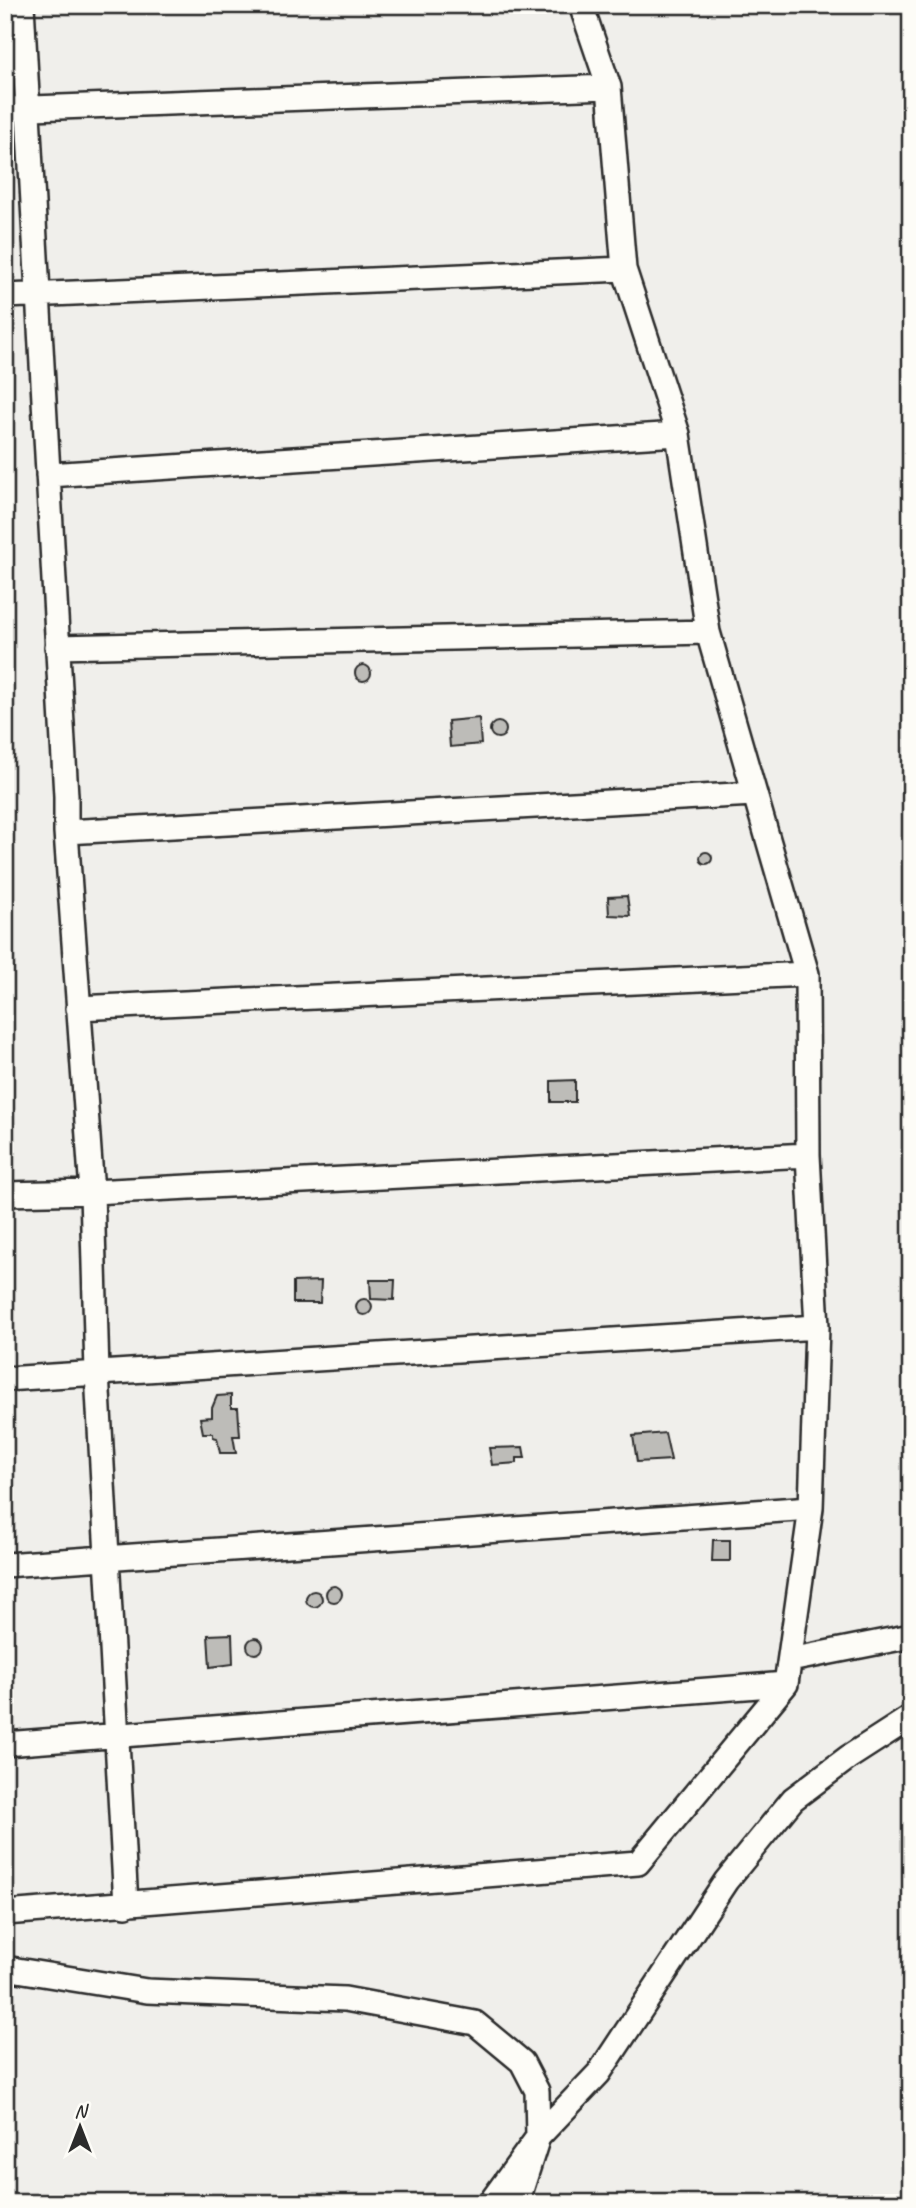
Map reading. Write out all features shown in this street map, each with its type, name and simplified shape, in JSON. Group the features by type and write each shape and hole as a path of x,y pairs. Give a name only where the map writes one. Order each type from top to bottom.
{"street":[{"path":"22,5 16,109 38,295 65,832 92,1192 97,1373 127,1905"},
{"path":"5,1913 638,1863 786,1684 811,1508 817,1327 808,1155 807,974 708,632 678,434 624,269 609,87 581,5"},
{"path":"16,109 609,87"},
{"path":"5,296 624,269"},
{"path":"48,475 678,434"},
{"path":"57,648 708,632"},
{"path":"65,832 754,794"},
{"path":"78,1008 807,974"},
{"path":"5,1194 92,1192 808,1155"},
{"path":"5,1379 817,1327"},
{"path":"5,1565 811,1508"},
{"path":"790,1660 911,1636"},
{"path":"5,1744 786,1684"},
{"path":"490,2203 538,2137 599,2073 726,1881 793,1799 849,1757 911,1717"},
{"path":"5,1968 147,1991 345,1999 475,2023 522,2062 537,2091 538,2137 517,2203"}],"building":[{"path":"363,665 371,673 363,681 355,673"},
{"path":"479,718 481,744 450,747 448,721"},
{"path":"498,722 506,730 498,738 490,730"},
{"path":"706,852 712,858 706,864 700,858"},
{"path":"627,896 630,916 609,915 608,897"},
{"path":"575,1080 575,1102 551,1102 551,1081"},
{"path":"370,1280 395,1280 394,1300 371,1299"},
{"path":"321,1281 320,1303 293,1303 293,1282"},
{"path":"364,1299 372,1307 364,1315 356,1307"},
{"path":"231,1395 231,1408 238,1408 240,1436 233,1436 236,1453 220,1453 217,1438 213,1437 213,1433 203,1433 200,1418 212,1417 217,1396"},
{"path":"665,1433 671,1460 637,1462 633,1436"},
{"path":"523,1447 525,1458 517,1458 517,1463 492,1465 489,1448"},
{"path":"713,1540 730,1540 730,1561 712,1561"},
{"path":"334,1586 342,1594 334,1602 326,1594"},
{"path":"314,1591 322,1599 314,1607 306,1599"},
{"path":"232,1634 233,1664 210,1667 208,1635"},
{"path":"255,1638 263,1646 255,1654 247,1646"}]}
